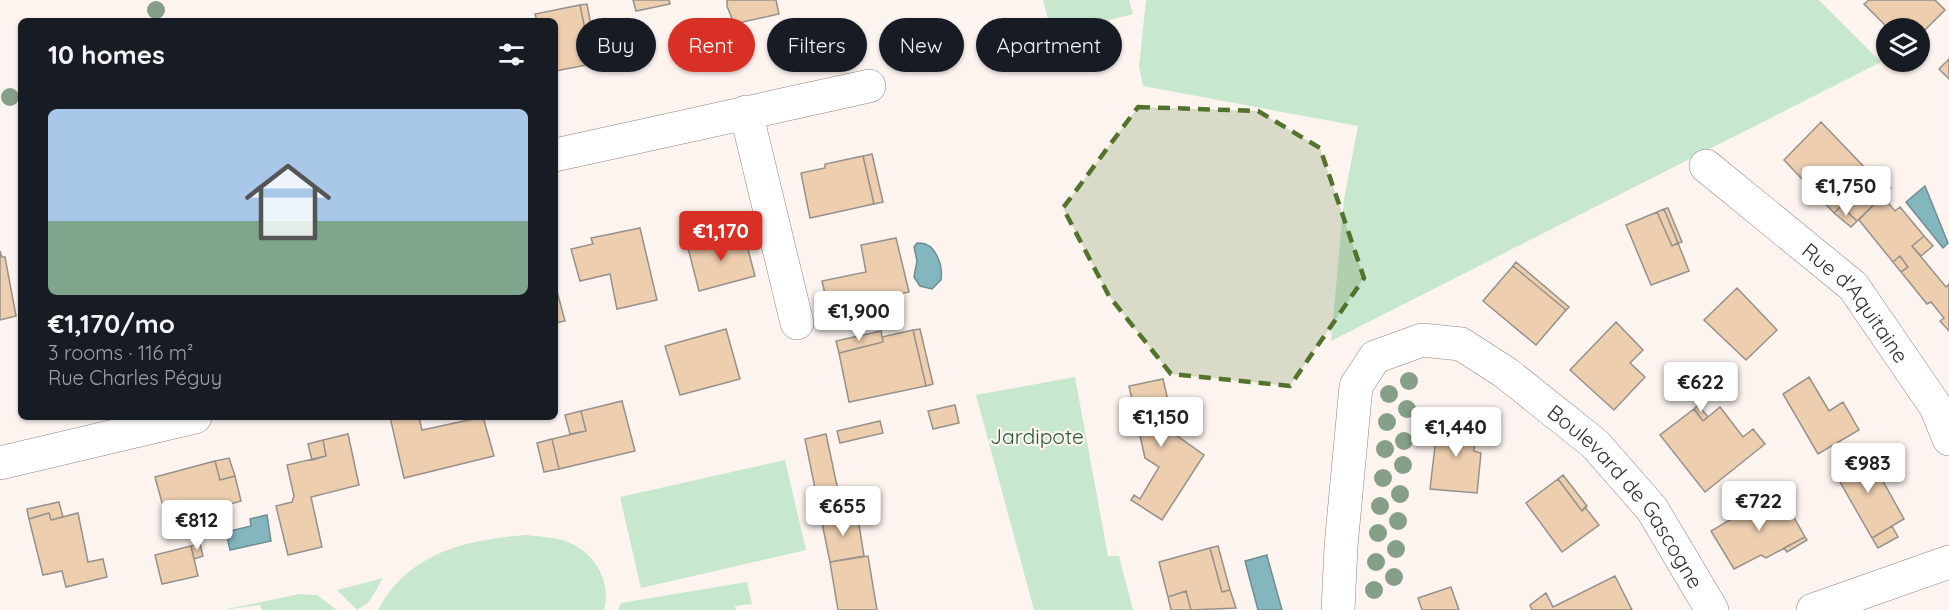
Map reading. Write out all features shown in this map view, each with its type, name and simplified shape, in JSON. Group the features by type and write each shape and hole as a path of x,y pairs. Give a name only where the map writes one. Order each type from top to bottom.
{"street":[{"path":"558,154 869,86"},
{"path":"746,112 797,323"},
{"name":"Rue d'Aquitaine","path":"1706,166 1853,286 1936,407 1949,439"},
{"name":"Boulevard de Gascogne","path":"1338,610 1341,546 1356,386 1375,357 1422,340 1461,344 1506,373 1595,444 1652,509 1712,610"},
{"path":"0,463 182,420"},
{"path":"1813,610 1949,562"}],"highlighted area":[{"path":"1138,107 1258,111 1320,148 1364,278 1290,386 1171,374 1109,296 1063,208"}],"green space":[{"path":"1043,0 1129,0 1133,14 1118,18 1048,18"},
{"path":"1146,0 1819,0 1876,57 1876,65 1331,341 1344,199 1358,126 1143,86 1139,67"},
{"name":"Jardipote","path":"1075,377 1108,556 1119,556 1133,610 1034,610 976,395"},
{"path":"785,460 806,550 641,588 620,497"},
{"path":"527,535 563,540 586,553 603,579 606,589 604,610 378,610 391,590 423,562 461,546 504,537"},
{"path":"383,578 369,602 357,610 337,590"},
{"path":"747,582 752,604 735,606 736,610 618,610 621,603"},
{"path":"300,594 317,595 337,610 262,610 260,605 222,610"}],"water":[{"path":"1925,186 1948,243 1943,248 1906,202"},
{"path":"917,243 924,243 933,250 941,268 941,280 932,289 920,286 914,277 917,261 914,247"},
{"path":"267,515 271,541 230,550 226,532 251,526 250,519"},
{"path":"1267,555 1282,610 1258,610 1245,561"}],"building":[{"path":"633,0 669,0 670,4 636,11"},
{"path":"727,0 776,0 779,14 755,19 732,18"},
{"path":"1869,0 1935,0 1945,10 1930,25 1930,18 1878,18 1864,4"},
{"path":"587,4 590,18 583,18 580,5"},
{"path":"580,5 583,18 576,18 576,67 558,70 558,18 536,18 535,14"},
{"path":"1949,59 1949,79 1939,69"},
{"path":"1821,122 1869,172 1872,168 1891,188 1857,221 1841,206 1834,213 1784,160"},
{"path":"872,154 883,202 874,204 863,156"},
{"path":"863,156 874,204 810,218 801,173 825,168 825,164"},
{"path":"1882,196 1895,211 1900,207 1924,236 1912,246 1946,287 1949,284 1949,331 1940,321 1944,318 1931,302 1927,304 1901,272 1908,267 1900,256 1893,262 1859,220"},
{"path":"1841,206 1857,221 1851,227 1834,213"},
{"path":"1668,208 1682,242 1678,243 1664,209"},
{"path":"1664,209 1678,243 1672,246 1657,212"},
{"path":"1657,212 1672,246 1678,243 1689,271 1651,285 1626,225"},
{"path":"741,220 744,234 726,238 722,225"},
{"path":"640,228 657,300 617,309 610,274 580,281 571,249 593,244 591,238"},
{"path":"744,234 755,276 699,291 688,248"},
{"path":"1924,236 1933,246 1921,256 1912,246"},
{"path":"896,238 909,292 829,310 822,281 866,272 861,245"},
{"path":"0,251 2,257 5,257 16,316 0,320"},
{"path":"1900,256 1908,267 1901,272 1893,262"},
{"path":"1516,262 1569,307 1566,310 1513,266"},
{"path":"1513,266 1566,310 1536,345 1483,301"},
{"path":"1737,288 1777,330 1746,360 1704,320"},
{"path":"558,295 565,321 558,322"},
{"path":"1616,322 1643,350 1630,363 1645,377 1614,410 1570,370"},
{"path":"726,329 740,379 680,395 665,346"},
{"path":"920,329 933,384 926,386 913,330"},
{"path":"913,330 926,386 849,402 839,353 883,342 882,337"},
{"path":"881,331 883,342 839,353 836,341"},
{"path":"1809,377 1829,411 1843,402 1859,430 1818,454 1783,394"},
{"path":"1163,379 1176,435 1204,455 1162,520 1131,500 1134,495 1140,499 1159,467 1145,458 1129,386"},
{"path":"622,401 635,451 559,469 552,439 586,431 581,411"},
{"path":"955,405 959,423 933,429 928,411"},
{"path":"1698,405 1708,417 1703,421 1694,409"},
{"path":"1720,407 1743,437 1753,429 1765,444 1705,492 1660,435 1694,409 1703,421"},
{"path":"581,411 586,431 570,434 565,415"},
{"path":"391,420 420,420 422,430 469,420 484,420 494,456 404,478"},
{"path":"1438,420 1477,423 1474,451 1481,453 1477,493 1430,489"},
{"path":"880,421 883,433 840,443 837,431"},
{"path":"348,434 359,485 311,497 322,547 288,555 276,506 292,502 294,496 287,465 326,456 323,440"},
{"path":"826,434 843,514 821,518 805,439"},
{"path":"552,439 559,469 544,472 537,443"},
{"path":"323,440 326,456 312,460 308,444"},
{"path":"1866,447 1875,465 1869,468 1859,451"},
{"path":"1859,451 1869,468 1874,465 1904,519 1872,538 1832,468"},
{"path":"229,458 235,476 220,480 215,461"},
{"path":"215,461 220,480 235,476 241,501 227,505 231,523 194,533 186,503 164,510 155,477"},
{"path":"1563,475 1587,506 1582,511 1558,479"},
{"path":"1558,479 1582,511 1585,507 1599,525 1562,552 1526,503"},
{"path":"1779,491 1805,537 1766,558 1761,555 1734,569 1711,531"},
{"path":"59,502 63,517 51,520 49,513 29,519 27,509"},
{"path":"857,512 864,556 830,562 821,518"},
{"path":"49,513 51,520 78,513 88,562 103,559 107,577 66,587 62,571 43,575 29,519"},
{"path":"1892,526 1898,537 1878,548 1872,538"},
{"path":"1805,537 1807,540 1787,552 1784,548"},
{"path":"200,544 203,556 194,559 191,546"},
{"path":"191,546 198,576 162,584 155,555"},
{"path":"1218,546 1230,590 1222,592 1210,548"},
{"path":"1210,548 1222,592 1230,590 1236,608 1191,610 1186,591 1168,597 1159,562"},
{"path":"868,556 877,610 838,610 830,562"},
{"path":"1615,576 1632,610 1532,610 1530,605 1546,593 1553,607"},
{"path":"1451,587 1459,610 1422,610 1418,598"},
{"path":"1186,591 1191,610 1171,610 1168,597"}]}
